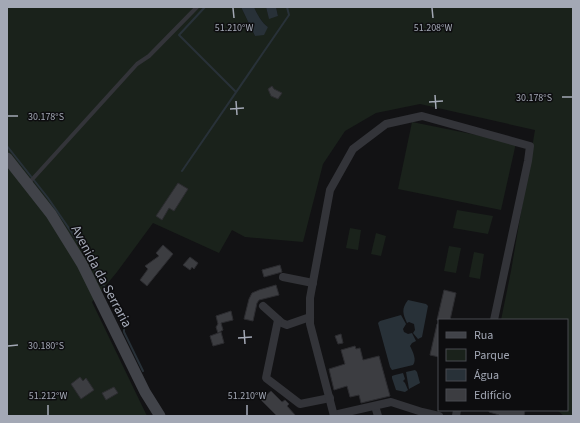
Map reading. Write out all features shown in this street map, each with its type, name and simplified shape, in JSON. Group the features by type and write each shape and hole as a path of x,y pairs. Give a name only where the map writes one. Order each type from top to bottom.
{"main road":[{"name":"Avenida da Serraria","path":"7,158 51,214 82,264 145,392 160,416"}],"street":[{"path":"439,416 411,412 391,402 334,416 310,324 310,298 330,190 353,149 386,124 422,116 530,146 494,319"},
{"path":"283,277 313,283"},
{"path":"263,306 278,320 287,325 310,317"},
{"path":"278,320 266,378 300,404 330,398"},
{"path":"375,406 378,416"}],"lane":[{"path":"27,184 137,64 149,56 197,7"}],"green space":[{"path":"7,7 241,7 255,36 268,27 260,18 254,7 266,7 269,18 278,16 276,7 573,7 573,416 564,416 558,411 568,411 568,319 501,319 535,130 420,104 376,113 345,131 323,164 303,242 245,237 232,230 219,253 153,223 117,272 92,302 147,416 7,416"},
{"path":"412,122 516,143 501,210 398,189"},
{"path":"457,210 493,216 488,234 453,228"},
{"path":"350,228 361,230 358,250 346,248"},
{"path":"376,233 386,236 381,256 371,254"},
{"path":"449,246 461,248 456,273 444,271"},
{"path":"474,252 484,254 480,279 469,277"}],"water":[{"path":"241,7 254,7 260,18 268,27 264,35 255,36"},
{"path":"266,7 276,7 278,16 269,19"},
{"path":"408,300 426,304 428,306 422,337 418,339 413,333 415,330 414,324 409,322 407,323 404,314 404,306"},
{"path":"401,315 406,324 403,329 404,332 408,334 412,333 416,341 410,346 415,361 413,365 392,370 378,323 380,321"},
{"path":"415,370 420,383 409,389 406,372"},
{"path":"403,373 405,379 403,381 408,390 405,392 396,390 392,378 392,376"}],"building":[{"path":"272,86 274,89 282,93 278,99 271,96 268,89"},
{"path":"178,183 188,189 174,211 169,208 162,220 156,216"},
{"path":"163,245 173,254 147,286 140,280 148,269 145,266 159,256 156,253"},
{"path":"190,257 198,263 194,269 192,267 190,270 183,265"},
{"path":"280,265 282,272 264,277 262,270"},
{"path":"276,285 279,295 259,300 253,321 244,319 252,293"},
{"path":"444,290 456,293 450,319 437,320"},
{"path":"231,311 233,320 221,323 223,330 218,333 216,327 218,324 216,316"},
{"path":"437,324 438,324 438,357 430,355"},
{"path":"221,332 224,343 213,346 210,336"},
{"path":"341,334 343,343 338,344 335,336"},
{"path":"355,346 356,349 360,348 363,360 379,356 390,396 361,403 359,395 350,397 347,386 334,390 329,369 345,364 341,350"},
{"path":"80,377 83,381 86,378 94,390 81,399 71,384"},
{"path":"114,387 118,393 106,400 102,393"},
{"path":"271,391 282,402 285,400 289,404 287,406 296,416 277,416 261,400"},
{"path":"525,411 524,416 498,416 499,415 489,412"}],"waterway":[{"path":"205,7 179,35 236,92"},
{"path":"182,171 289,15 287,7"},
{"path":"7,146 48,198 88,256 124,324 124,332 143,371"}]}
